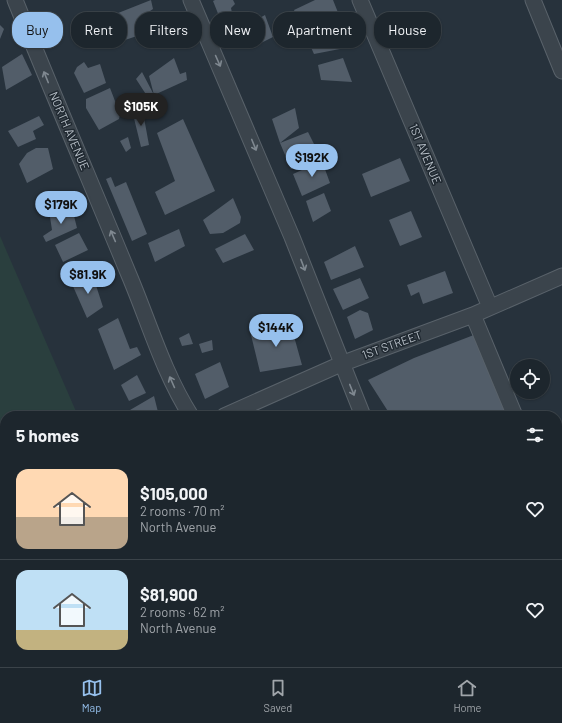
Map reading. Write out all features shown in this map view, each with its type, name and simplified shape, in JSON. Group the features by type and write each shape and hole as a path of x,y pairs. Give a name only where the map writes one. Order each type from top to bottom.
{"street":[{"name":"NORTH AVENUE","path":"15,0 136,291 158,350 177,394 188,411"},
{"path":"191,0 286,223 361,411"},
{"name":"1ST AVENUE","path":"360,0 490,307"},
{"path":"532,0 562,71"},
{"name":"1ST STREET","path":"235,411 341,364 473,315 562,276"},
{"path":"473,315 513,411"}],"green space":[{"path":"0,236 76,411 0,411"}],"building":[{"path":"151,0 153,9 148,12 135,12 135,37 127,39 127,12 121,12"},
{"path":"233,0 235,4 231,8 232,12 217,12 213,1"},
{"path":"315,0 333,0 338,12 295,12 294,10"},
{"path":"265,15 273,37 265,41"},
{"path":"0,25 4,29 0,39"},
{"path":"311,48 340,49 314,54"},
{"path":"22,54 32,75 6,90 2,67"},
{"path":"174,58 180,74 186,72 187,80 154,95 149,76"},
{"path":"343,58 352,82 321,80 318,65"},
{"path":"84,62 88,68 100,64 106,83 84,93 74,73 77,67"},
{"path":"142,72 154,95 149,99 136,79"},
{"path":"110,88 120,114 119,119 99,130 86,108 86,99"},
{"path":"142,107 149,145 141,147 132,110"},
{"path":"295,108 299,128 280,143 272,119"},
{"path":"39,116 44,125 33,131 36,139 18,147 8,131"},
{"path":"183,119 215,191 165,215 155,192 175,181 157,133"},
{"path":"308,132 320,156 291,169 280,143"},
{"path":"128,137 131,148 126,152 120,141"},
{"path":"36,148 48,148 53,169 27,183 19,164 27,153"},
{"path":"400,158 410,181 371,197 362,174"},
{"path":"322,161 330,183 302,196 293,174"},
{"path":"111,177 115,187 126,182 147,234 132,241 106,179"},
{"path":"324,193 331,211 313,222 306,201"},
{"path":"233,198 241,217 240,223 223,233 210,234 203,220"},
{"path":"72,208 77,228 46,242 43,236 52,230 50,217"},
{"path":"411,211 422,237 400,246 389,220"},
{"path":"179,229 185,246 155,262 148,243"},
{"path":"79,233 88,250 63,262 55,245"},
{"path":"245,234 254,250 223,263 215,249"},
{"path":"355,246 364,267 331,280 324,262"},
{"path":"445,271 453,293 423,304 419,292 411,296 407,285"},
{"path":"92,273 103,307 87,318 72,284"},
{"path":"360,278 369,298 343,310 333,289"},
{"path":"360,310 368,313 373,330 355,339 347,317"},
{"path":"118,318 130,349 137,347 141,355 114,370 98,329"},
{"path":"290,322 302,365 260,372 251,335"},
{"path":"189,333 193,344 182,346 179,338"},
{"path":"479,333 509,411 388,411 368,380 414,358"},
{"path":"212,340 213,350 202,353 199,344"},
{"path":"220,362 229,387 205,399 195,374"},
{"path":"137,375 146,393 129,401 121,385"},
{"path":"154,396 158,411 130,410"}]}
